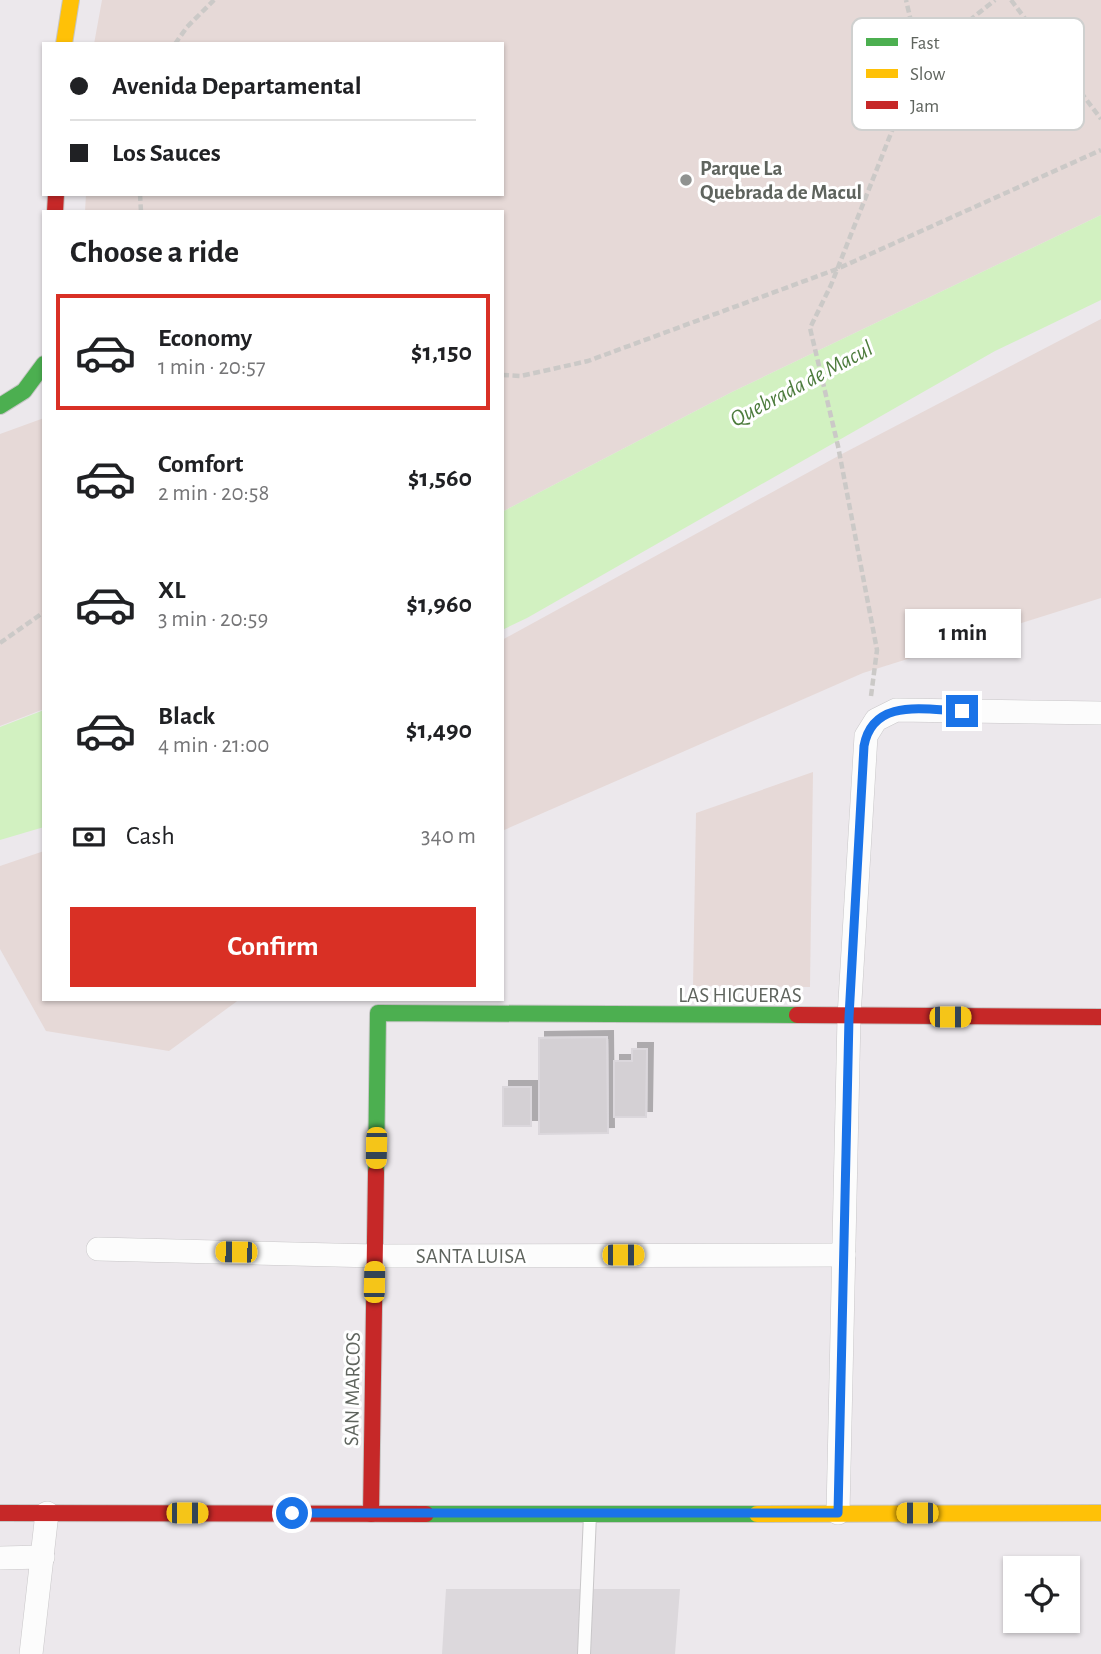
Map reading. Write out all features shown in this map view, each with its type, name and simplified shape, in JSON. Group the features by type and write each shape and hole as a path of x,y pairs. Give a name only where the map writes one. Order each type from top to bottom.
{"street":[{"path":"64,42 71,0"},
{"path":"0,406 24,391 42,367"},
{"path":"838,1513 849,1017 866,736 876,720 896,710 1101,713"},
{"name":"LAS HIGUERAS","path":"378,1013 1101,1017"},
{"name":"SAN MARCOS","path":"371,1514 378,1013"},
{"name":"SANTA LUISA","path":"98,1249 375,1256 844,1255"},
{"path":"0,1513 1101,1513"},
{"path":"31,1654 47,1513"},
{"path":"0,1558 43,1558"}],"lane":[{"path":"584,1654 590,1515"}],"path":[{"path":"176,42 187,27 214,0"},
{"path":"906,0 910,18"},
{"path":"972,18 995,0"},
{"path":"1011,0 1025,18"},
{"path":"1084,96 1101,118"},
{"path":"876,720 871,696 877,650 838,446 810,328 837,269 892,130"},
{"path":"504,375 521,376 588,360 837,269 1101,150"},
{"path":"0,643 42,613"}],"shaded area":[{"name":"Parque La Quebrada de Macul","path":"102,0 1101,0 1101,215 732,392 504,511 504,210 85,210 86,196 504,196 504,42 94,42"},
{"path":"1101,319 1101,598 863,673 504,830 504,639 840,455"},
{"path":"42,419 42,710 0,726 0,434"},
{"path":"813,772 810,987 693,986 696,813"},
{"path":"42,852 42,1001 237,1001 169,1051 46,1031 0,949 0,866"},
{"path":"446,1589 680,1589 675,1654 442,1654"}],"water":[{"name":"Quebrada de Macul","path":"1101,215 1101,300 995,351 504,629 504,511 732,392"},
{"path":"42,711 42,828 0,840 0,727"}],"building":[{"path":"607,1037 608,1133 539,1134 539,1038"},
{"path":"632,1049 647,1049 646,1117 614,1117 614,1061 632,1061"},
{"path":"503,1087 531,1087 531,1126 503,1126"}],"traffic: fast":[{"path":"0,406 24,391 42,367"},
{"path":"376,1172 378,1013 797,1015"},
{"path":"426,1514 757,1514"}],"traffic: slow":[{"path":"64,42 71,0"},
{"path":"757,1514 1101,1513"}],"traffic: jam":[{"path":"55,210 56,196"},
{"path":"797,1015 1101,1017"},
{"path":"371,1514 376,1172"},
{"path":"0,1513 426,1514"}],"place":[{"name":"Parque La Quebrada de Macul","path":"686,180"}],"route":[{"path":"292,1513 838,1513 849,1017 864,746 866,736 876,720 896,710 962,711"}]}
